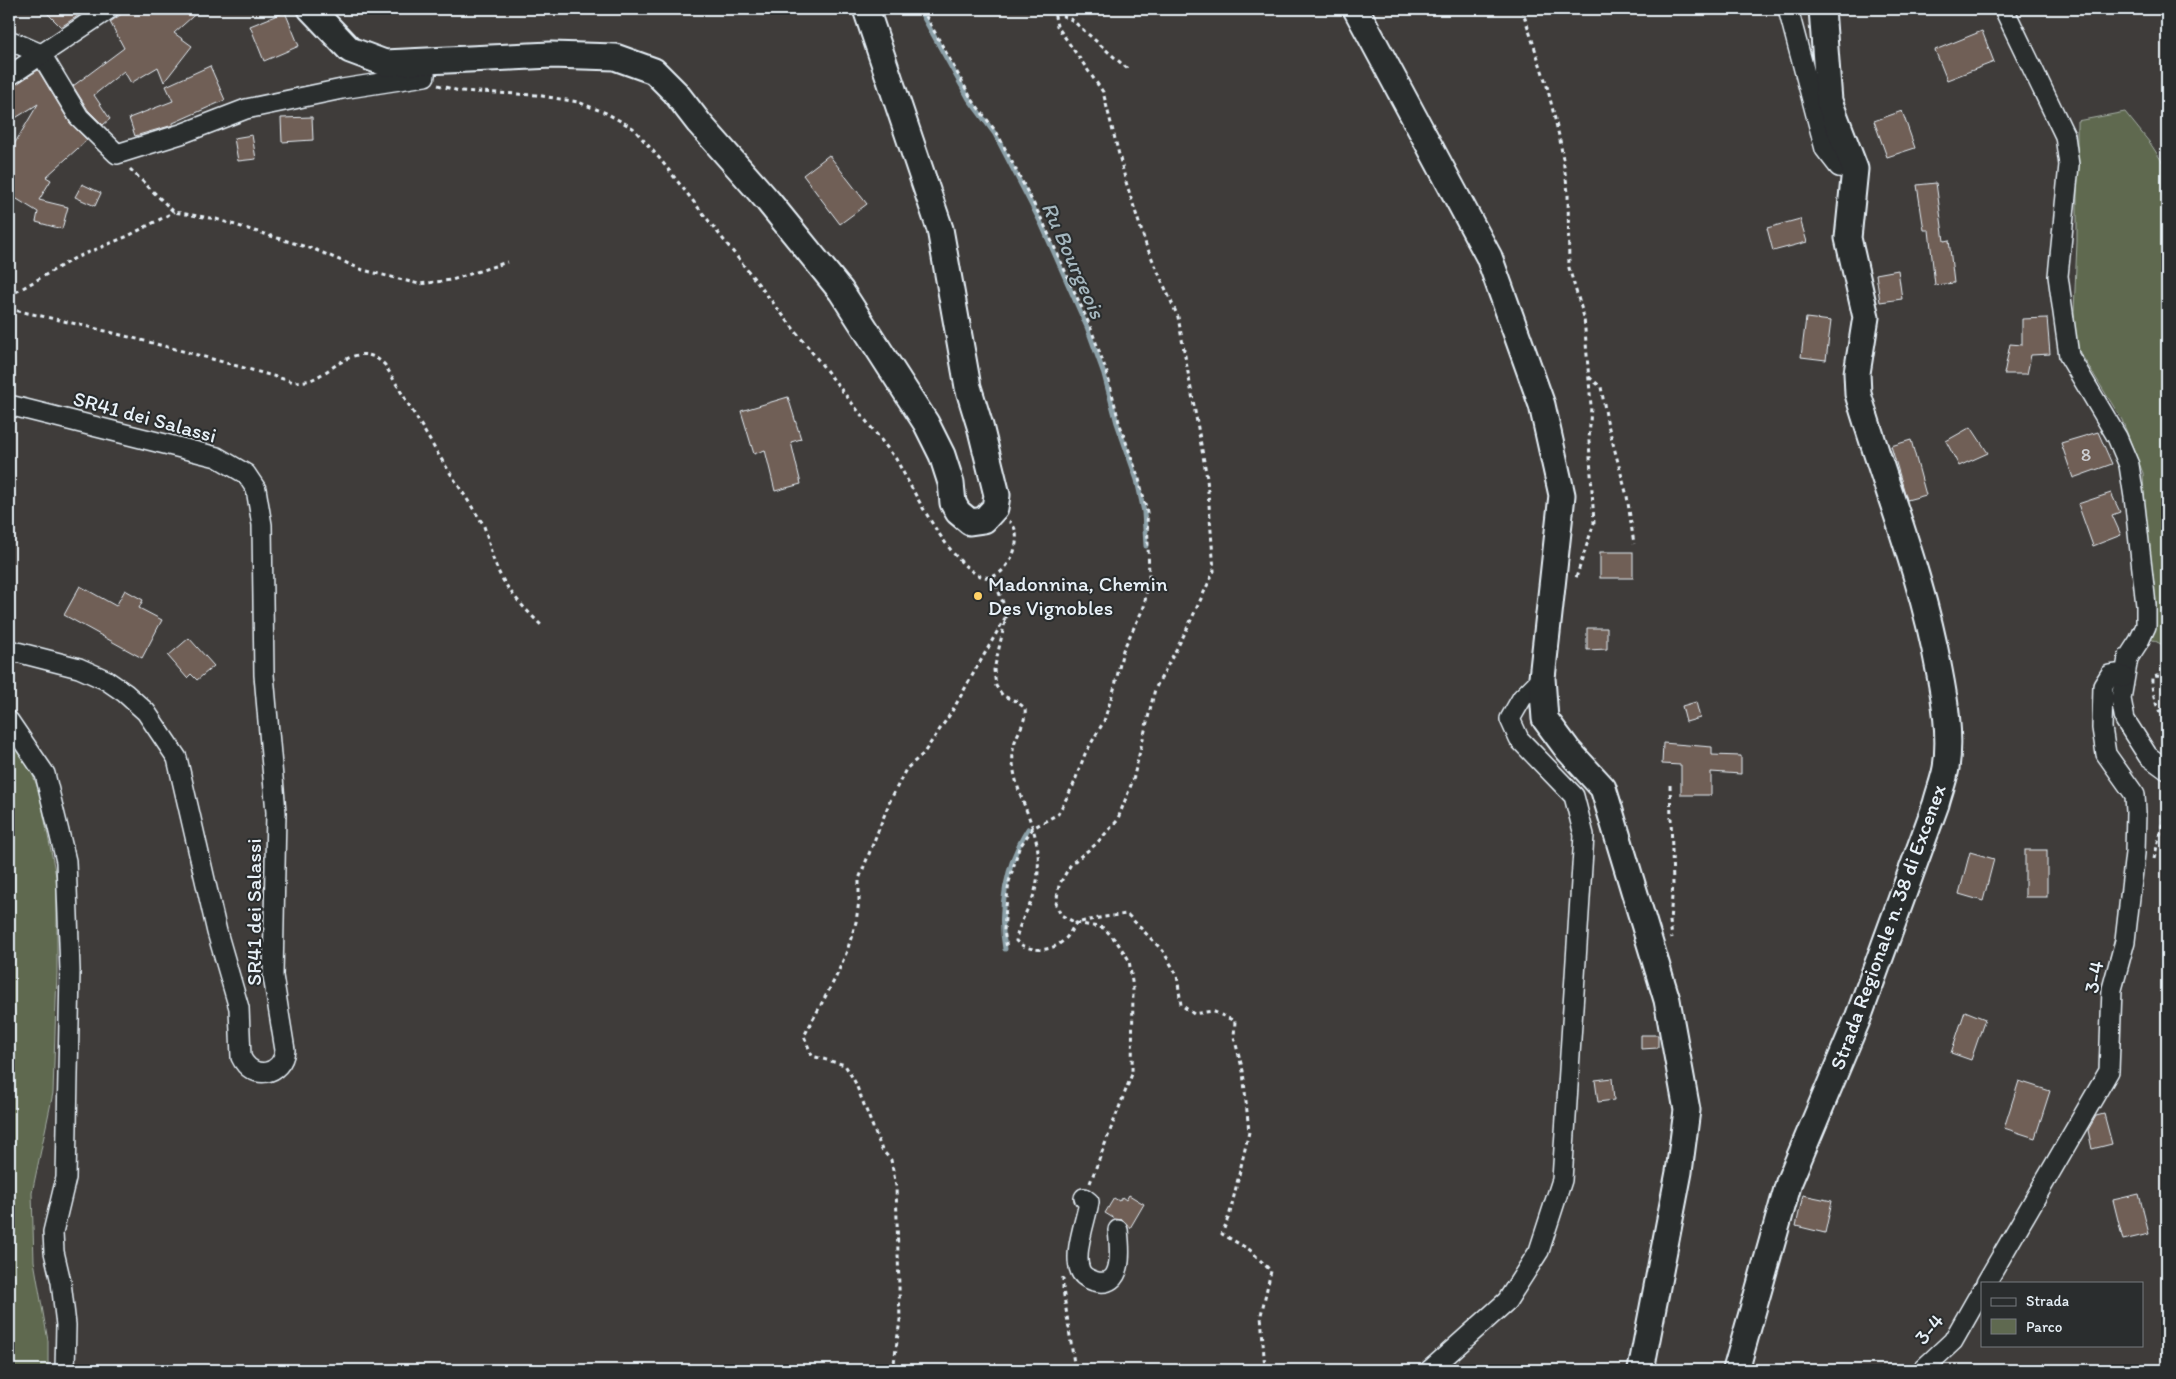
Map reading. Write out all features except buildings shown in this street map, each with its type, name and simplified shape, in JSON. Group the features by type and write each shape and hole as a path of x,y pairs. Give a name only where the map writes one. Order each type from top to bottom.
{"main road":[{"path":"311,9 350,50 385,63 425,68 551,55 615,57 654,71 675,92 699,123 768,201 841,291 926,423 942,455 951,483 953,503 958,512 970,522 984,520 995,508 997,495 968,387 940,229 866,9"},
{"path":"1356,9 1489,257 1542,406 1562,495 1542,678 1545,719 1568,750 1603,788 1667,1000 1687,1110 1679,1172 1641,1370"},
{"name":"Strada Regionale n. 38 di Excenex","path":"1736,1370 1789,1182 1858,1018 1936,804 1946,768 1948,738 1943,693 1931,623 1920,583 1858,394 1857,372 1866,317 1848,238 1855,169 1829,101 1822,9"}],"street":[{"path":"9,76 109,9"},
{"path":"1788,9 1825,149 1840,167 1855,169"},
{"path":"2004,9 2065,136 2069,165 2058,276 2069,356 2117,437 2129,465 2146,605 2146,626 2128,658 2120,699 2125,720 2148,756 2167,770"},
{"path":"9,40 41,54 79,117 118,154 181,134 246,108 425,68"},
{"name":"SR41 dei Salassi","path":"9,405 217,457 246,474 256,489 262,525 264,675 276,812 273,976 286,1050 281,1064 276,1069 262,1074 255,1072 244,1064 241,1057 239,1008 217,932 177,758 146,712 125,693 106,680 79,668 9,650"},
{"name":"3-4","path":"1987,1282 2109,1070 2112,989 2125,941 2134,862 2136,812 2134,795 2106,754 2102,728 2103,686 2110,674 2124,677"},
{"path":"1430,1370 1507,1301 1539,1251 1562,1180 1584,836 1574,796 1519,738 1510,719 1522,698 1542,678"},
{"path":"9,721 45,774 66,861 70,970 66,1178 53,1232 54,1252 66,1325 65,1370"},
{"path":"1084,1198 1088,1202 1078,1257 1080,1271 1086,1278 1097,1282 1107,1282 1115,1275 1119,1265 1118,1230"},
{"name":"3-4","path":"1922,1370 1953,1341 1981,1292"}],"path":[{"path":"922,9 971,98 997,133 1048,230 1090,326 1107,373 1119,422 1139,479 1147,512 1149,577 1144,607 1123,650 1115,686 1104,721 1085,754 1073,786 1058,814 1033,828 1019,848 1009,882 1004,930 1007,949"},
{"path":"1522,9 1547,86 1560,140 1568,192 1569,268 1584,317 1591,406 1589,442 1594,523 1575,582"},
{"path":"1053,10 1072,20 1130,70"},
{"path":"1053,10 1057,26 1103,92 1126,182 1144,236 1178,317 1207,478 1214,571 1185,633 1155,689 1133,780 1117,821 1096,844 1071,864 1060,885 1056,905 1061,915 1076,923 1104,928 1117,942 1129,960 1133,989 1132,1074 1084,1198"},
{"path":"425,68 440,86 460,91 536,95 578,102 606,113 634,128 896,459 924,510 947,544 974,572 983,577 993,577 1003,570 1012,557 1017,538 1013,524 1006,519 984,520"},
{"path":"118,154 139,180 174,212 216,219 316,250 363,270 419,284 452,280 507,262"},
{"path":"9,296 75,258 128,236 174,212"},
{"path":"9,309 154,343 294,382 311,380 350,358 366,353 379,359 484,524 496,566 509,589 542,626"},
{"path":"1588,377 1601,387 1607,421 1627,496 1634,544"},
{"path":"993,577 1007,613 994,670 996,686 1003,696 1016,701 1025,708 1027,718 1016,736 1013,752 1015,775 1023,806 1033,828 1038,849 1038,866 1032,900 1018,927 1016,941 1022,946 1033,950 1054,947 1064,940 1076,923 1104,916 1126,914 1163,951 1178,975 1181,1005 1194,1014 1212,1011 1234,1021 1234,1037 1243,1071 1249,1132 1230,1213 1222,1234 1250,1250 1271,1271 1261,1315 1265,1370"},
{"path":"893,1370 900,1320 900,1290 896,1186 891,1160 882,1150 855,1082 845,1065 812,1056 804,1036 836,977 847,951 860,901 860,879 890,801 906,769 923,754 951,713 1007,613"},
{"path":"2167,677 2158,676 2152,678 2151,690 2162,717 2167,724"},
{"path":"1670,785 1673,884 1670,921 1672,946"},
{"path":"1063,1272 1063,1289 1075,1370"}],"green space":[{"path":"2125,112 2150,143 2167,169 2167,647 2151,639 2143,473 2122,420 2076,346 2074,313 2077,242 2077,121"},
{"path":"9,732 24,753 39,791 57,881 57,972 53,1093 32,1193 34,1261 48,1341 48,1370 9,1370"}],"waterway":[{"name":"Ru Bourgeois","path":"919,9 969,99 995,134 1041,223 1087,327 1104,374 1117,423 1137,480 1144,512 1146,546"},
{"name":"Ru Bourgeois","path":"1005,949 1003,902 1014,856 1028,829"}],"place":[{"name":"Madonnina, Chemin Des Vignobles","path":"978,596"}]}
